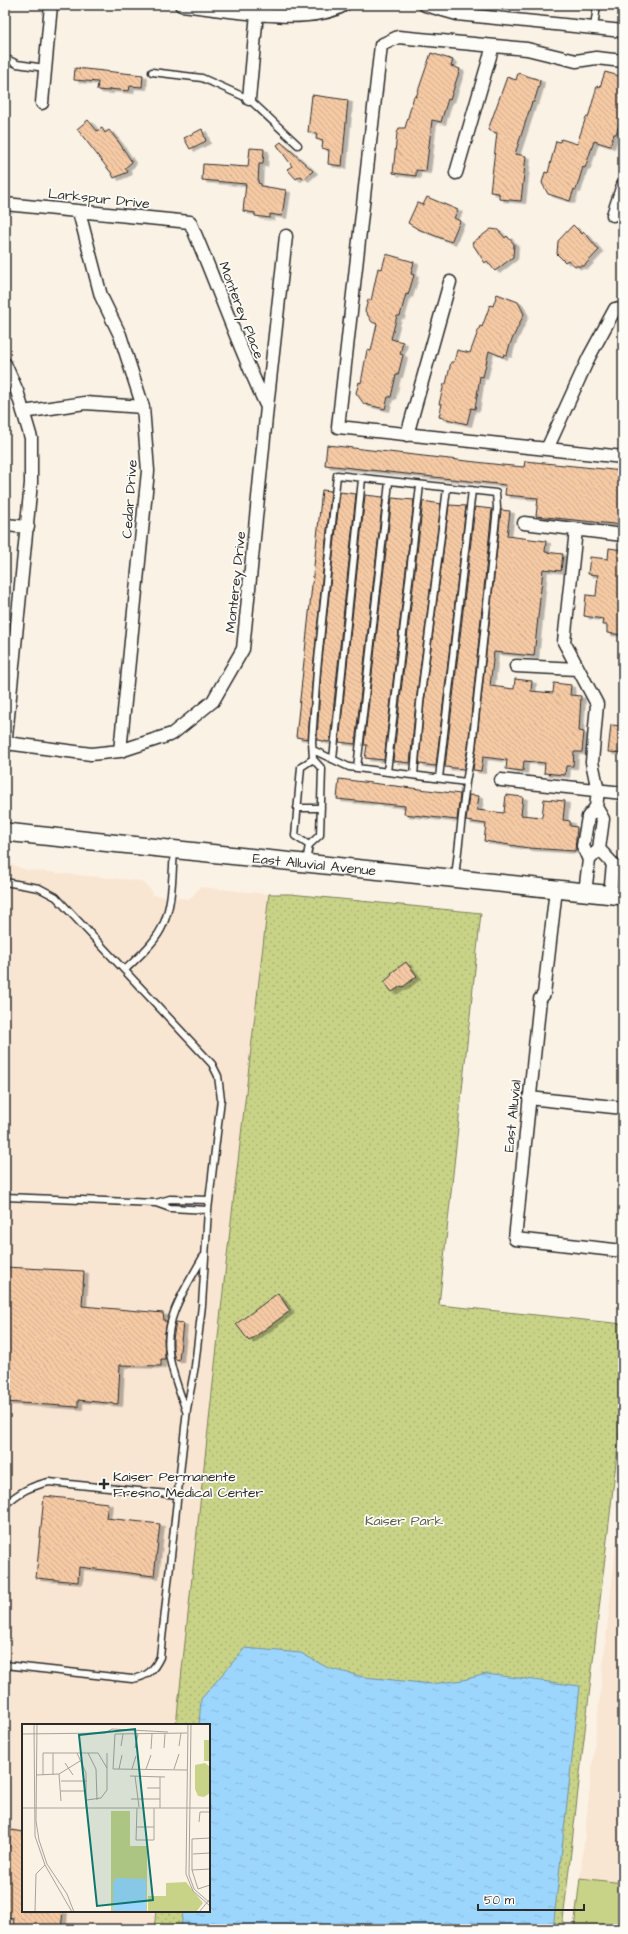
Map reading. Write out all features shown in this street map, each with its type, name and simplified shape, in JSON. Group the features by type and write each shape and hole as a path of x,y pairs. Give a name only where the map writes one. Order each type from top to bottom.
{"main road":[{"name":"East Alluvial Avenue","path":"5,832 617,895"}],"street":[{"path":"42,103 52,5"},
{"path":"181,5 257,13 308,16 325,13 344,5"},
{"path":"425,5 457,14 623,31"},
{"path":"249,99 257,13"},
{"path":"623,61 596,58 576,61 527,50 398,37 381,45 338,427 623,457"},
{"path":"456,173 493,46"},
{"path":"613,215 623,185"},
{"name":"Larkspur Drive","path":"5,204 190,222"},
{"name":"Cedar Drive","path":"79,212 101,296 120,335 143,407 148,471 120,751"},
{"name":"Monterey Place","path":"190,222 212,274 244,360 267,407"},
{"name":"Monterey Drive","path":"5,745 91,754 120,751 172,734 213,701 243,649 286,236"},
{"path":"407,434 450,282"},
{"path":"547,449 589,357 615,309"},
{"path":"5,364 31,438 31,483 28,527 10,637 5,745"},
{"path":"23,412 85,403 143,407"},
{"path":"524,523 623,535"},
{"path":"5,525 28,527"},
{"path":"576,530 564,642 577,670 597,704 592,762 598,791 596,807 588,817 583,846 589,860 585,892"},
{"path":"516,666 577,670"},
{"path":"500,780 623,793"},
{"path":"589,860 599,849 603,819 596,807"},
{"path":"599,849 613,864 617,895"},
{"name":"East Alluvial","path":"556,889 529,1098 514,1239 623,1251"},
{"path":"529,1098 623,1108"}],"lane":[{"path":"594,28 597,5"},
{"path":"5,58 17,64 46,68"},
{"path":"152,72 202,78 249,99 298,145"},
{"path":"306,863 309,845 320,836 322,769 313,759 313,750 317,670 337,475 496,493 497,508 472,748 466,782 454,879"},
{"path":"333,759 362,479"},
{"path":"357,768 389,482"},
{"path":"387,772 420,485"},
{"path":"414,775 420,703 447,488"},
{"path":"439,778 472,490"},
{"path":"313,750 349,767 466,782"},
{"path":"309,845 295,836 300,767 313,759"},
{"path":"297,808 321,808"},
{"path":"126,970 157,935 163,925 168,909 174,849"},
{"path":"5,882 39,888 56,898 126,970 212,1064 218,1076 221,1100 208,1210 204,1254 202,1305 195,1366 187,1412 160,1657 155,1668 147,1675 132,1679 5,1665"},
{"path":"5,1197 156,1203 170,1208 208,1210"},
{"path":"156,1203 170,1199 209,1200"},
{"path":"187,1412 172,1369 168,1338 170,1325 177,1305 204,1254"},
{"path":"5,1506 15,1496 32,1486 49,1482 178,1495"}],"shaded area":[{"name":"Kaiser Permanente Fresno Medical Center","path":"5,862 27,870 142,881 152,891 152,895 190,899 200,887 269,894 224,1282 177,1724 22,1724 22,1912 155,1912 153,1929 5,1929"},
{"path":"623,1480 623,1883 580,1878"}],"green space":[{"name":"Kaiser Park","path":"269,894 290,894 481,913 439,1305 623,1324 623,1402 562,1929 154,1929 156,1912 210,1912 210,1724 176,1724 224,1282"},
{"path":"580,1878 623,1883 623,1929 574,1929"}],"water":[{"path":"245,1648 301,1653 328,1668 364,1677 432,1684 463,1680 486,1674 580,1686 553,1929 181,1929 183,1912 210,1912 210,1724 199,1724 201,1699"}],"building":[{"path":"431,53 453,60 451,66 460,69 441,122 432,120 426,171 416,170 416,176 393,173 397,133 399,128 405,128 414,96 416,97"},
{"path":"75,68 143,75 142,87 130,86 129,91 109,89 109,91 97,90 98,82 74,80"},
{"path":"605,72 623,77 623,113 616,134 614,134 610,146 594,141 585,168 583,167 576,190 574,189 570,201 548,194 542,183 545,172 548,173 556,141 560,142 561,139 577,144 586,117 588,118 597,86 600,87"},
{"path":"518,73 540,80 534,102 532,102 515,154 526,156 521,201 499,199 499,193 490,192 497,133 488,130 507,77 516,80"},
{"path":"312,95 348,100 342,166 328,164 329,150 322,148 323,141 316,139 317,133 308,132"},
{"path":"88,120 97,131 102,128 105,133 109,130 118,141 132,162 125,168 128,172 114,178 77,129"},
{"path":"202,129 206,141 190,149 184,138"},
{"path":"281,142 313,171 304,179 301,176 296,179 287,169 292,166 277,145"},
{"path":"250,148 264,149 263,164 259,164 258,183 261,184 261,186 286,190 282,216 270,214 270,218 255,216 255,213 243,211 246,184 202,180 203,164 248,167"},
{"path":"427,197 458,210 454,218 460,221 451,242 418,229 408,223 417,203 423,205"},
{"path":"573,225 582,234 584,232 599,250 584,266 575,266 568,260 565,262 557,254 558,241"},
{"path":"491,229 498,230 505,238 507,236 514,244 513,257 495,271 487,261 485,263 472,243"},
{"path":"386,254 414,262 411,274 414,275 408,295 406,294 400,316 397,316 391,339 403,342 400,354 403,355 398,375 396,375 391,397 388,397 385,409 364,404 356,393 359,382 361,383 367,350 371,351 377,324 372,322 365,311 368,300 371,301 378,268 382,269"},
{"path":"497,294 518,302 524,314 510,344 507,355 504,354 503,357 489,351 483,377 480,376 475,409 471,408 467,424 439,417 442,404 439,404 444,384 446,384 451,362 454,362 457,350 470,353 480,326 482,327 490,305 493,306"},
{"path":"327,445 524,467 525,461 623,471 623,525 536,516 538,498 505,495 506,485 325,465"},
{"path":"322,490 331,491 313,670 308,739 296,737"},
{"path":"340,492 356,494 330,741 328,742 317,740 321,670"},
{"path":"365,495 383,497 355,744 339,742"},
{"path":"392,498 414,500 384,760 365,758 367,745 364,745"},
{"path":"423,501 441,504 416,702 410,763 393,761"},
{"path":"449,505 466,506 436,766 419,764 424,703"},
{"path":"475,507 492,509 468,747 464,769 445,767"},
{"path":"501,510 510,511 507,536 546,541 545,552 563,554 561,571 543,569 534,656 494,652 490,686 514,689 515,679 532,681 531,691 553,693 554,683 571,685 570,695 581,696 579,731 584,732 582,752 574,752 573,766 566,766 565,775 544,773 545,763 524,761 523,771 506,769 507,760 483,757 481,771 473,770"},
{"path":"609,548 623,550 623,635 607,633 607,625 602,625 603,619 584,616 586,595 596,596 598,575 588,574 590,557 608,559"},
{"path":"611,725 623,726 623,753 608,752"},
{"path":"339,779 460,794 457,820 404,814 405,806 337,799"},
{"path":"469,795 479,796 477,810 504,813 506,795 523,797 521,815 542,817 544,799 565,801 563,820 570,821 570,826 577,827 575,851 529,848 484,841 486,824 466,821"},
{"path":"406,962 417,976 403,987 401,986 392,992 384,982 392,975 391,973"},
{"path":"5,1267 84,1271 82,1306 163,1313 164,1321 167,1321 164,1339 165,1359 161,1359 161,1366 120,1365 118,1404 78,1400 78,1407 5,1402"},
{"path":"278,1293 290,1311 249,1341 236,1324"},
{"path":"176,1322 183,1323 179,1360 175,1359 173,1352 173,1339"},
{"path":"44,1496 108,1503 106,1518 160,1524 154,1576 79,1567 78,1582 36,1578"},
{"path":"11,1830 22,1832 22,1912 63,1912 61,1929 19,1929 20,1927 13,1926 14,1919 7,1918 8,1913 5,1913 5,1880"}],"place":[{"name":"Kaiser Permanente Fresno Medical Center","path":"104,1484"}]}
